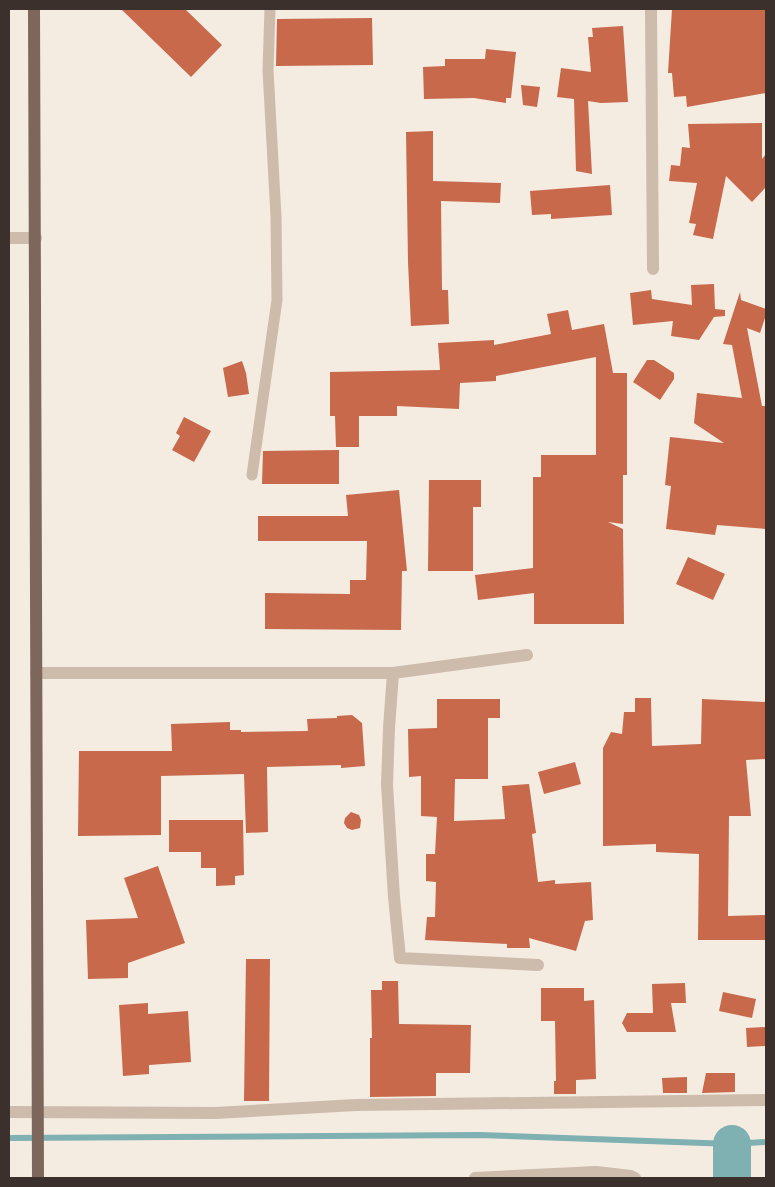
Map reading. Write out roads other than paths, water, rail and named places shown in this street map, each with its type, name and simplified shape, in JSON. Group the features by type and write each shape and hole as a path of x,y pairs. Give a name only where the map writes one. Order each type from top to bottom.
{"main road":[{"path":"34,9 38,1178"}],"street":[{"path":"651,9 653,269"},
{"path":"9,238 36,238"},
{"path":"36,672 393,673 527,656"},
{"path":"393,673 387,785 400,958 538,965"},
{"path":"9,1112 38,1115 216,1113 356,1105 766,1100"},
{"path":"475,1178 596,1172 635,1178"}],"lane":[{"path":"252,475 277,300 276,217 268,70 270,9"}],"waterway":[{"path":"9,1138 479,1135 732,1144 766,1142"},
{"path":"732,1144 732,1178"}]}
